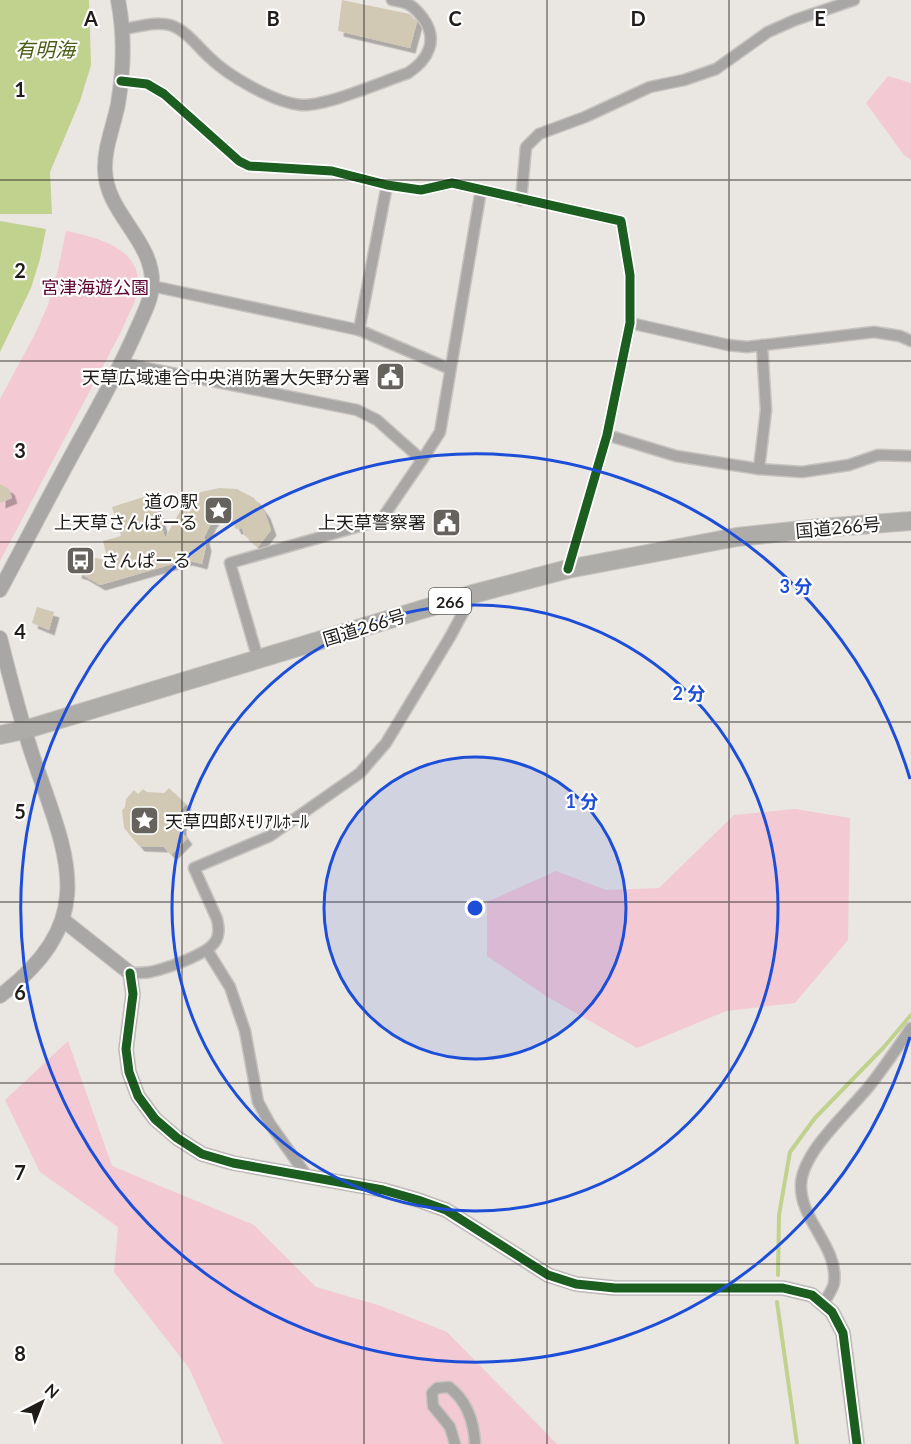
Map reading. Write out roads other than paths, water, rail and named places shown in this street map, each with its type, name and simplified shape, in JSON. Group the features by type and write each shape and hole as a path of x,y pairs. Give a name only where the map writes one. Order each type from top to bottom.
{"highway":[{"name":"国道266号","path":"0,735 24,730 473,594 568,569 736,537 911,521"}],"street":[{"path":"0,590 122,363 147,308 152,286 151,269 144,252 112,202 106,186 105,159 124,61 124,29 118,0"},
{"path":"124,29 154,24 178,28 211,59 240,81 283,101 301,105 320,104 408,73 420,65 427,55 430,46 427,24 418,11 406,3 392,0"},
{"path":"521,200 526,147 539,134 585,117 650,87 684,80 716,69 768,32 795,20 854,0"},
{"path":"121,81 147,84 164,94 239,161 249,166 332,171 387,185 421,190 452,183 621,221 630,275 630,323 607,435 568,569"},
{"path":"359,330 387,185"},
{"path":"258,659 230,563 381,520 440,432 480,190"},
{"path":"152,286 359,330 450,369"},
{"path":"630,323 728,345 747,347 874,332 911,340"},
{"path":"759,469 766,410 762,345"},
{"path":"122,363 357,410 377,420 422,460"},
{"path":"607,435 676,456 759,469 802,472 849,465 878,454 911,456"},
{"path":"63,920 130,973 148,973 164,969 207,950 215,942 219,927 194,868 270,836 360,772 386,743 450,637 473,594"},
{"path":"0,638 24,730 67,864 68,898 63,920 51,945 27,974 0,996"},
{"path":"207,950 230,987 245,1031 258,1102 270,1124 307,1176"},
{"path":"130,973 133,994 126,1049 129,1072 138,1096 155,1119 177,1138 202,1154 233,1163 383,1190 446,1210 548,1275 576,1284 615,1288 783,1288 812,1295 832,1311 843,1334 857,1444"},
{"path":"824,1303 834,1285 834,1269 831,1257 804,1203 801,1185 805,1168 829,1130 869,1086 911,1028"},
{"path":"455,1444 450,1427 433,1406 432,1394 438,1388 449,1387 465,1403 474,1428 475,1444"}],"water":[{"name":"有明海","path":"0,0 89,0 91,65 80,101 50,172 52,214 0,214"},
{"path":"0,221 46,229 31,288 0,352"}],"waterway":[{"path":"778,1275 779,1215 790,1152 815,1118 884,1047 911,1015"},
{"path":"777,1302 797,1444"}],"place":[{"name":"天草広域連合中央消防署大矢野分署","path":"391,377"},
{"name":"道の駅 上天草さんばーる","path":"219,511"},
{"name":"上天草警察署","path":"447,522"},
{"name":"さんぱーる","path":"80,560"},
{"name":"天草四郎ﾒﾓﾘｱﾙﾎｰﾙ","path":"144,821"}],"park label":[{"name":"宮津海遊公園","path":"95,287"}]}
